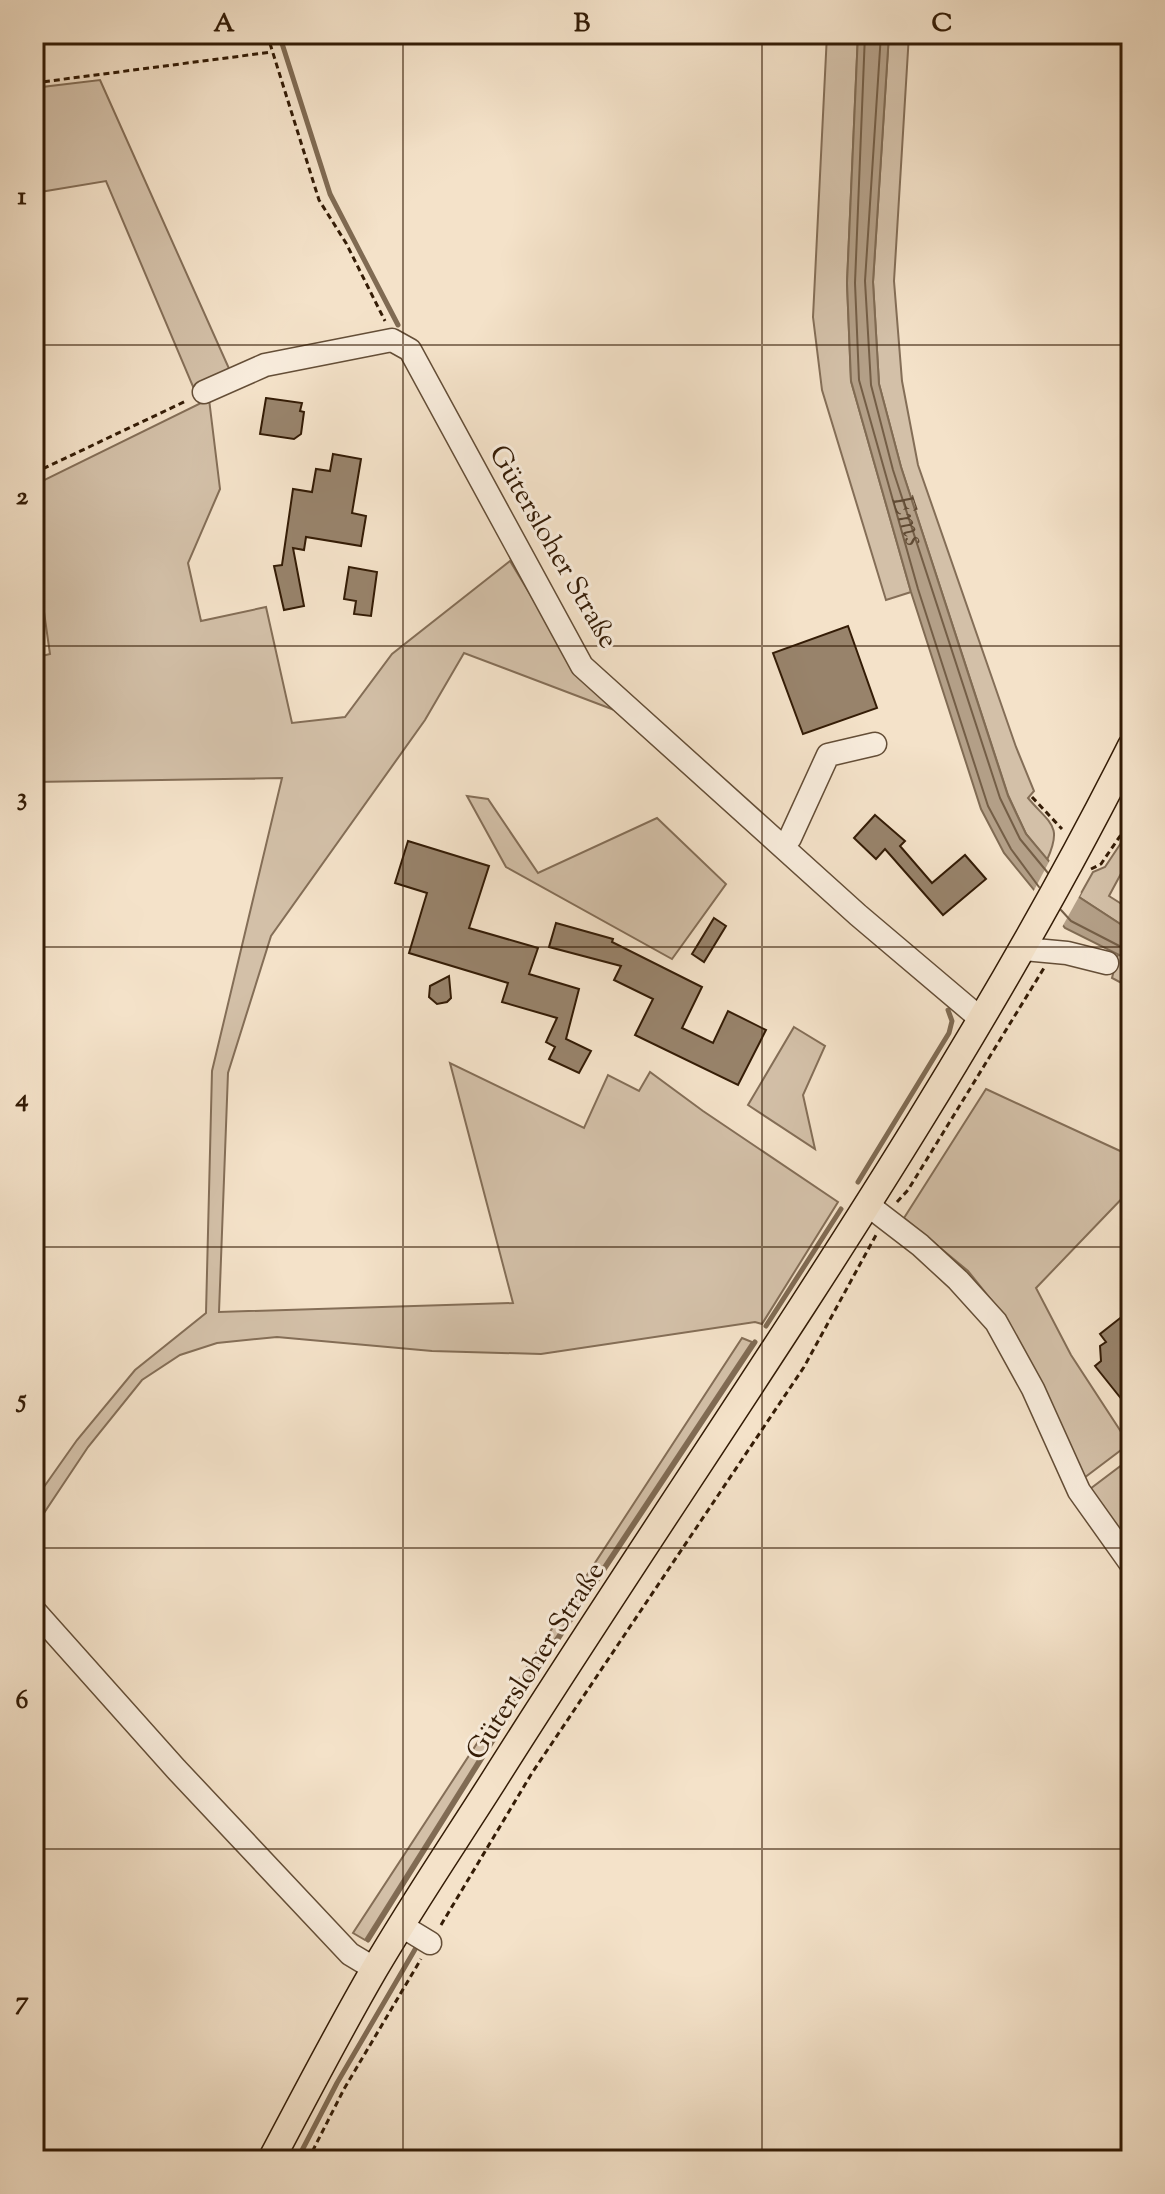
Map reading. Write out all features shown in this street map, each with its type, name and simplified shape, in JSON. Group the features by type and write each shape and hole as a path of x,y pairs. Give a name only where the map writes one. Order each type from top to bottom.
{"main road":[{"name":"Gütersloher Straße","path":"271,2160 375,1969 555,1683 877,1212 982,1020 1036,942 1080,860 1099,809 1131,746"}],"street":[{"path":"204,392 265,365 392,340"},
{"name":"Gütersloher Straße","path":"392,340 410,350 582,666 858,915 982,1020"},
{"path":"783,845 790,838 828,755 875,744"},
{"path":"1036,942 1107,963"},
{"path":"877,1212 958,1280 996,1322 1033,1389 1079,1491 1131,1564"},
{"path":"34,1610 176,1769 350,1954 375,1969"},
{"path":"402,1926 430,1943"}],"path":[{"path":"267,34 319,200 346,243 392,340"},
{"path":"34,83 272,52"},
{"path":"34,473 204,392"},
{"path":"1032,797 1080,860 1101,864 1131,820"},
{"path":"308,2160 344,2089 532,1773 804,1367 877,1212 908,1190 1042,974 1036,942"}],"shaded area":[{"path":"827,34 858,34 847,283 851,381 911,592 886,600 822,390 813,317"},
{"path":"889,34 909,34 894,281 902,381 918,465 1034,791 1028,798 1048,820 1054,832 1047,860 1026,834 1008,795 901,467 879,384 873,282"},
{"path":"100,80 231,373 194,389 106,181 34,193 34,88"},
{"path":"209,399 220,489 188,563 201,621 266,607 292,723 345,717 392,654 510,561 578,673 617,711 464,653 425,720 271,936 228,1073 219,1312 513,1303 450,1063 584,1128 608,1075 639,1091 650,1072 838,1202 762,1324 755,1322 541,1354 432,1351 277,1337 217,1343 180,1355 142,1380 88,1447 34,1528 34,1501 77,1440 135,1370 206,1313 212,1071 282,778 34,782 34,658 50,654 34,542 34,485"},
{"path":"467,796 488,799 538,873 657,818 726,884 672,959 506,867"},
{"path":"1131,828 1131,855 1109,896 1131,910 1131,931 1079,897 1093,872 1105,867"},
{"path":"1118,954 1131,961 1131,988 1112,978"},
{"path":"794,1027 825,1046 803,1095 815,1149 748,1105"},
{"path":"986,1089 1131,1156 1131,1189 1036,1288 1071,1355 1129,1444 1084,1478 1005,1317 968,1271 904,1218"},
{"path":"42,1122 37,1185 34,1185 34,1124"},
{"path":"742,1338 752,1342 532,1674 365,1940 353,1933"},
{"path":"1131,1458 1125,1498 1131,1504 1131,1550 1090,1489"}],"water":[{"name":"Ems","path":"858,34 889,34 873,282 879,384 901,467 1008,796 1026,834 1079,897 1131,931 1131,961 1065,928 1004,853 981,809 911,592 851,381 847,283"}],"pier":[{"path":"1051,858 1081,893 1061,929 1031,896"}],"building":[{"path":"266,398 302,403 301,434 294,439 260,434"},
{"path":"333,454 361,459 352,513 366,516 361,546 306,537 304,550 293,548 304,606 284,610 274,566 282,565 293,489 312,492 316,469 330,471"},
{"path":"349,567 377,572 371,616 354,614 356,601 344,599"},
{"path":"848,626 877,708 803,734 773,653"},
{"path":"875,815 905,841 900,846 932,883 965,855 986,879 943,915 885,849 876,859 854,838"},
{"path":"408,841 489,866 469,928 538,948 529,974 579,989 566,1039 591,1051 579,1073 549,1059 555,1047 546,1042 557,1018 502,1002 508,983 409,953 427,893 395,883"},
{"path":"714,918 726,926 704,962 692,954"},
{"path":"556,923 613,939 612,942 702,987 682,1028 713,1043 728,1011 766,1030 738,1085 635,1035 653,999 614,980 621,966 549,947"},
{"path":"449,976 451,998 437,1004 429,997 430,986"},
{"path":"1124,1315 1131,1323 1131,1411 1095,1366 1101,1361 1100,1346 1106,1342 1100,1334"}],"waterway":[{"path":"279,34 330,194 398,325"},
{"path":"858,1182 949,1033 952,1021 948,1010"},
{"path":"766,1326 841,1209"},
{"path":"368,1940 534,1675 755,1342"},
{"path":"297,2160 337,2083 417,1946"}]}
